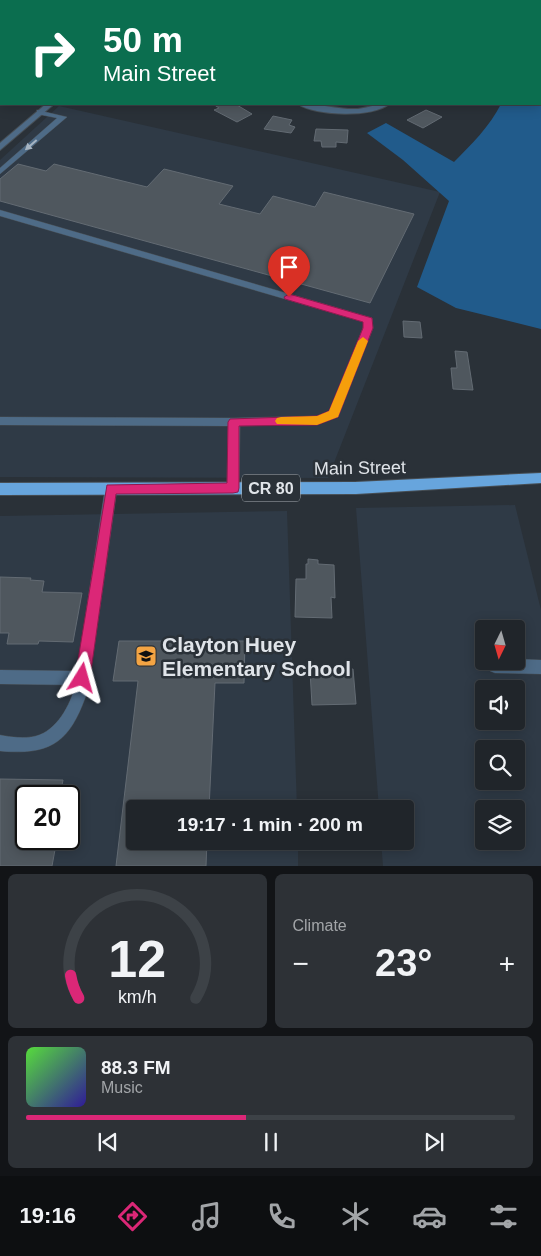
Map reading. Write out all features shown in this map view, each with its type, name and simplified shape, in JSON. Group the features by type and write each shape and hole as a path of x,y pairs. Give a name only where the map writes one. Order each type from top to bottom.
{"main road":[{"name":"Main Street","path":"0,489 356,488 541,478"}],"street":[{"path":"0,147 49,105"},
{"path":"307,105 352,112 382,105"}],"lane":[{"path":"0,172 63,117 40,112"},
{"path":"0,213 368,320 368,328 334,414 317,420 234,422 0,421"},
{"path":"233,488 234,422"},
{"path":"0,743 34,744 48,739 64,727 75,708 82,678 111,488"},
{"path":"525,667 541,667"},
{"path":"0,677 82,678"}],"shaded area":[{"path":"500,105 541,105 541,329 456,308 417,287 449,201 403,160 367,133 386,123 454,162 486,128"},
{"path":"59,106 440,192 328,478 0,477 0,160"},
{"name":"Clayton Huey Elementary School","path":"515,505 541,610 541,866 383,866 382,850 414,850 414,800 378,800 356,508"},
{"name":"Clayton Huey Elementary School","path":"287,511 297,800 126,800 126,850 298,850 298,866 0,866 0,516"}],"building":[{"path":"214,105 237,105 252,114 237,122 214,110 219,108"},
{"path":"426,110 442,117 423,128 407,120"},
{"path":"273,116 292,120 289,125 295,127 291,133 264,129"},
{"path":"316,129 348,130 347,143 336,142 336,147 322,147 321,141 314,141"},
{"path":"18,164 46,171 54,164 147,187 164,169 233,186 219,204 260,214 273,196 315,207 324,192 414,214 370,303 0,201 0,179"},
{"path":"403,321 420,322 422,338 404,337"},
{"path":"455,351 467,352 473,390 453,389 451,368 457,368"},
{"path":"308,559 318,560 318,564 334,565 335,598 331,597 332,618 295,617 296,579 306,579"},
{"path":"0,577 31,578 30,580 44,581 42,592 82,593 73,642 39,641 38,644 7,644 9,633 0,633"},
{"path":"119,641 245,641 244,683 215,683 209,800 126,800 126,850 207,850 206,866 116,866 138,681 113,681"},
{"path":"353,669 356,704 312,705 310,671"},
{"path":"0,779 63,780 62,785 15,785 15,850 55,850 52,866 0,866"}],"slow traffic":[{"path":"281,421 317,420 334,414 363,341"}],"place":[{"name":"Clayton Huey Elementary School","path":"146,656"}],"route":[{"path":"82,678 111,488 233,488 234,422 317,420 334,414 368,328 368,320 289,297"}]}
